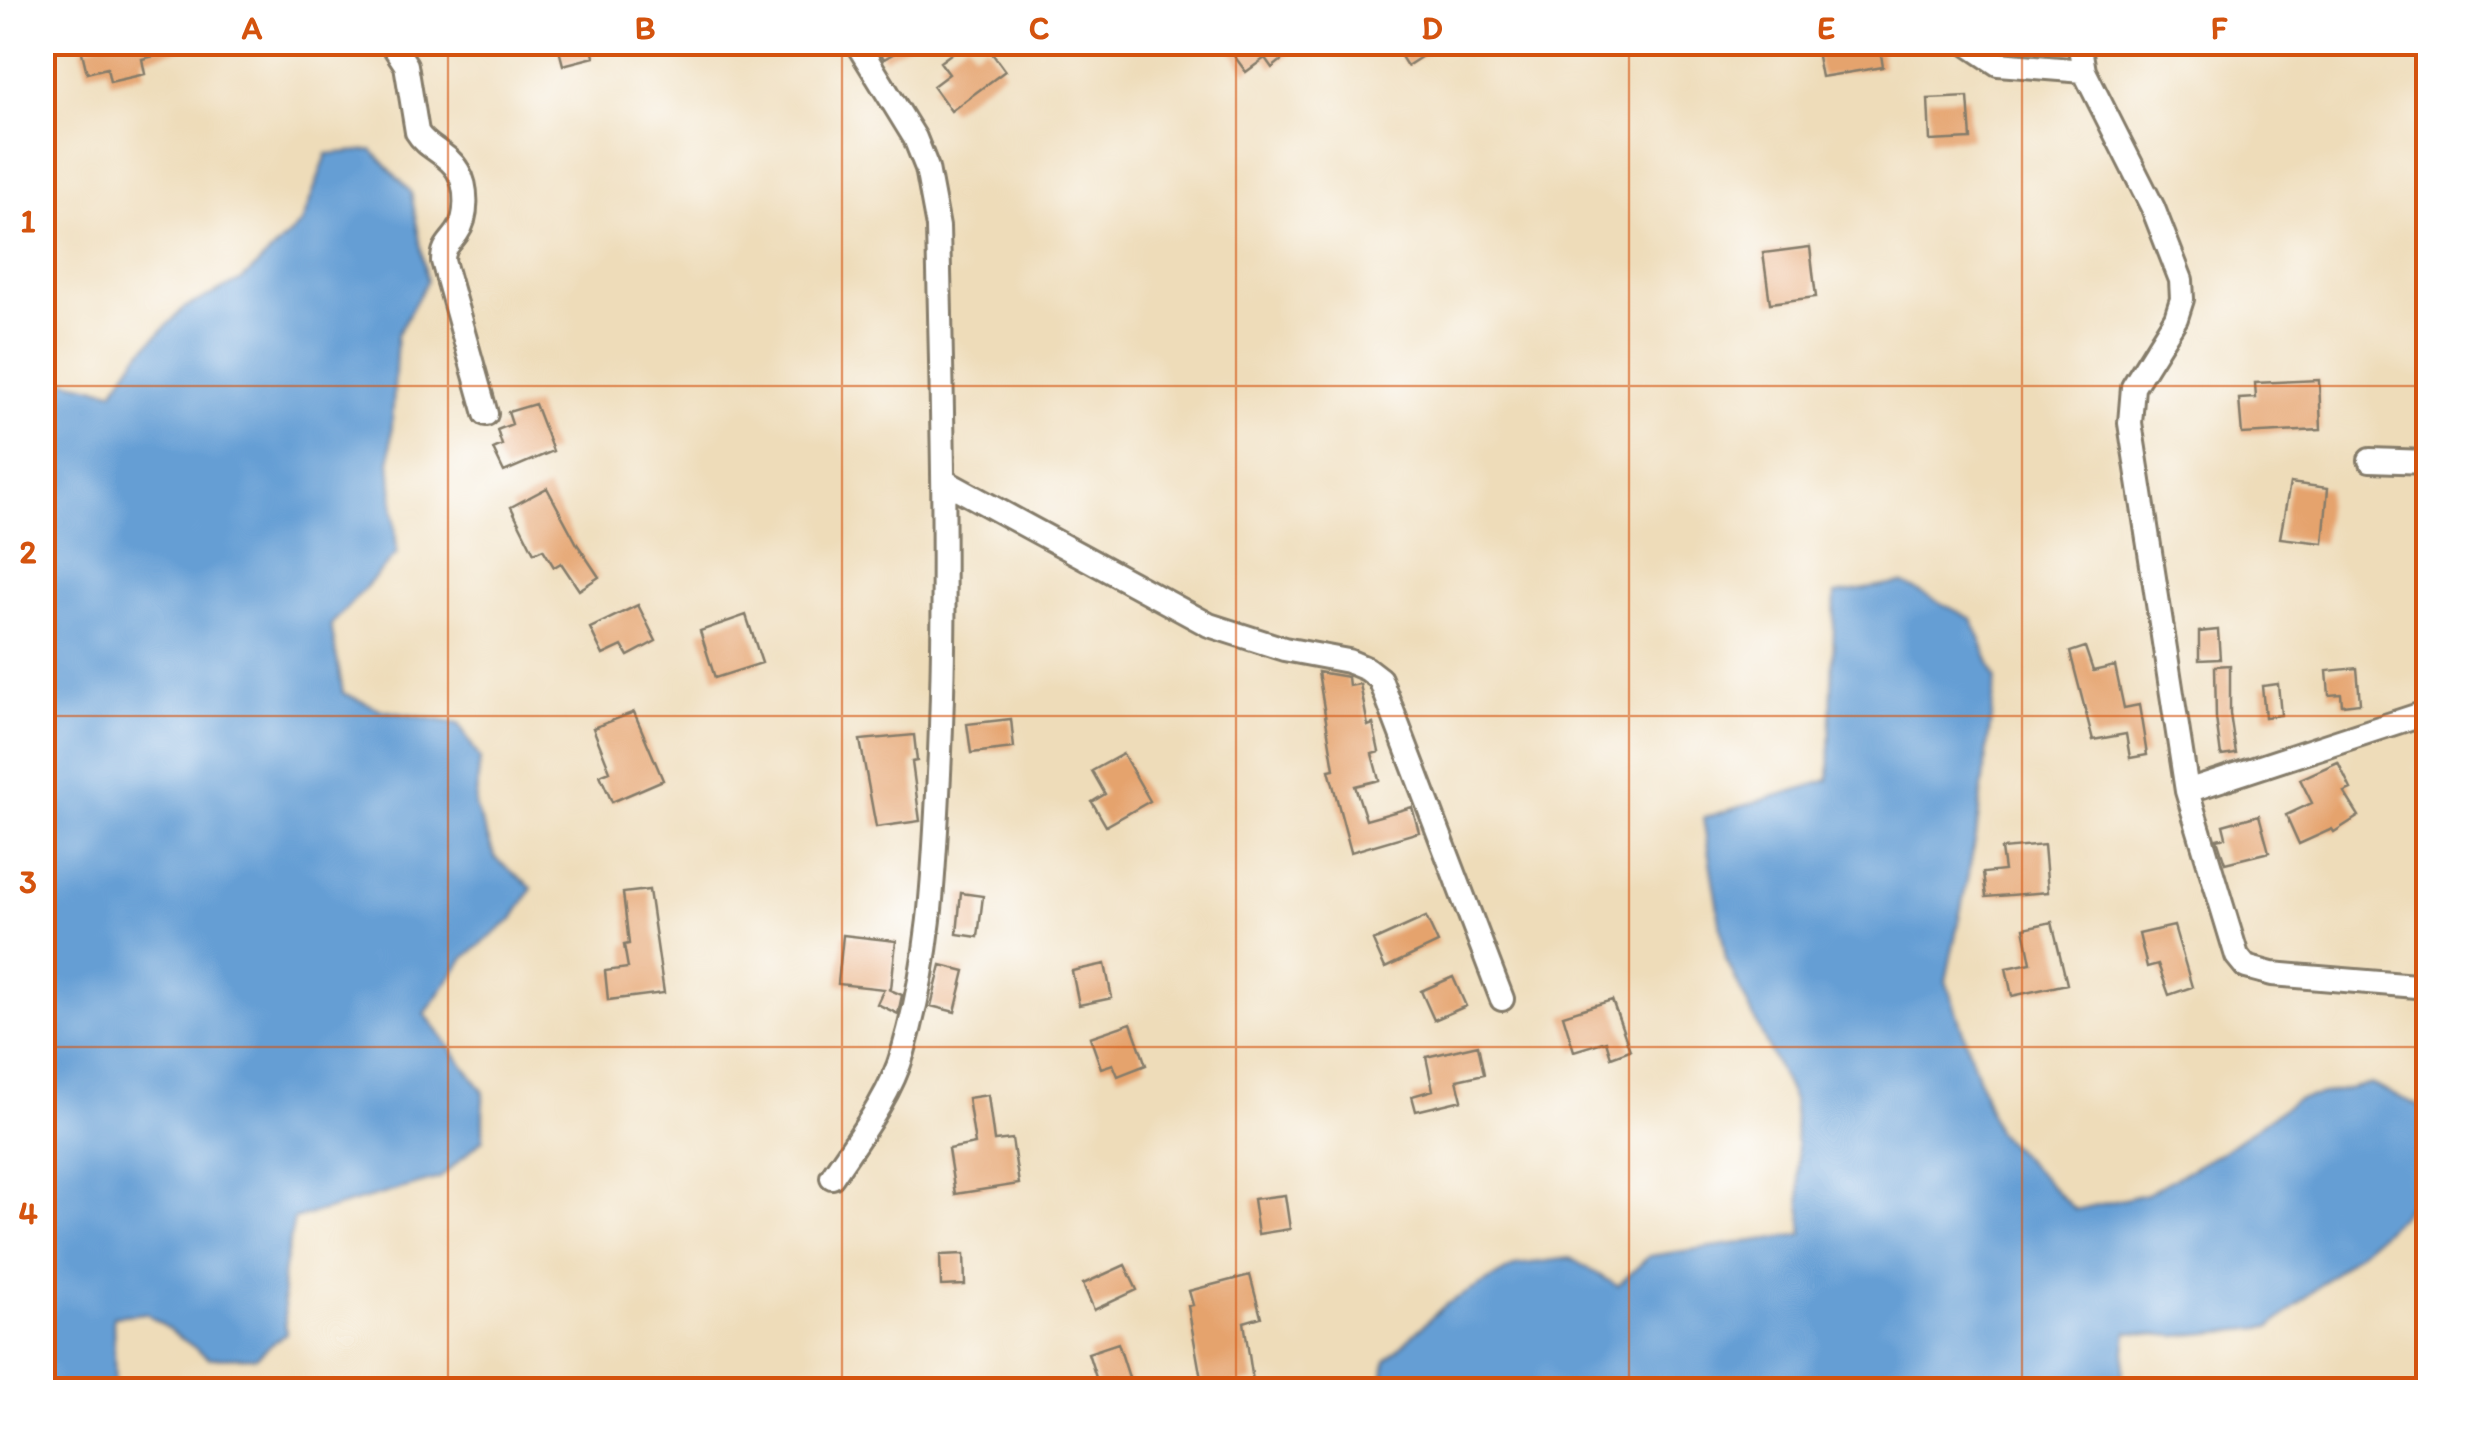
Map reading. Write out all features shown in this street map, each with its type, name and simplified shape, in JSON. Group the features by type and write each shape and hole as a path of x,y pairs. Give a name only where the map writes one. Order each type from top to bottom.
{"street":[{"path":"391,42 406,65 417,132 447,156 464,186 465,209 460,230 447,244 443,261 486,414"},
{"path":"832,1177 879,1106 902,1055 930,930 944,664 944,481 934,198 915,138 856,42"},
{"path":"1966,42 1998,64 2084,71"},
{"path":"2079,42 2084,71 2153,208 2181,280 2182,298 2176,318 2134,388 2130,424 2187,791 2237,956 2246,966 2272,974 2428,987"},
{"path":"2370,460 2428,462"},
{"path":"944,481 1209,625 1284,649 1348,661 1380,679 1502,1000"},
{"path":"2187,791 2428,712"}],"water":[{"path":"372,150 411,192 427,281 397,335 390,460 397,553 331,625 343,693 382,710 459,724 480,759 475,806 496,859 532,888 513,919 464,958 425,1014 483,1091 483,1139 440,1178 294,1219 282,1278 286,1333 256,1357 209,1358 146,1313 113,1316 115,1390 43,1390 43,380 113,391 136,357 184,308 242,280 302,223 327,154"},
{"path":"1902,583 1972,619 1996,678 1976,836 1946,981 1996,1131 2075,1210 2146,1194 2223,1151 2295,1100 2371,1084 2425,1109 2428,1169 2402,1215 2271,1327 2177,1336 2127,1332 2121,1390 1382,1390 1386,1360 1445,1305 1517,1265 1570,1258 1618,1286 1649,1256 1803,1234 1793,1100 1726,959 1703,818 1829,780 1835,594"}],"building":[{"path":"103,42 187,42 188,48 142,59 145,74 110,82 107,68 87,73 81,48"},
{"path":"557,42 591,42 594,57 563,65"},
{"path":"874,42 913,42 884,59"},
{"path":"967,42 975,53 986,45 1005,71 951,111 933,86 949,74 940,62"},
{"path":"1224,42 1304,42 1272,68 1265,58 1246,72"},
{"path":"1392,42 1444,42 1407,66"},
{"path":"1879,42 1883,67 1821,77 1816,51"},
{"path":"1968,97 1971,139 1930,141 1928,99"},
{"path":"1810,247 1816,297 1770,303 1763,253"},
{"path":"2319,380 2321,430 2242,434 2239,399 2256,398 2255,383"},
{"path":"535,404 553,451 504,472 493,449 502,445 497,430 512,424 508,412"},
{"path":"2290,483 2328,488 2323,543 2280,538"},
{"path":"547,488 599,577 579,590 561,563 554,567 543,549 534,553 511,507"},
{"path":"638,605 656,641 628,656 622,646 603,655 590,628"},
{"path":"746,615 762,663 715,678 700,631"},
{"path":"2218,630 2220,659 2199,660 2199,632"},
{"path":"2085,647 2093,671 2115,666 2124,708 2139,705 2147,755 2130,758 2126,734 2093,740 2070,652"},
{"path":"2230,665 2230,714 2236,754 2221,756 2215,666"},
{"path":"2357,668 2360,703 2342,705 2341,694 2329,695 2327,671"},
{"path":"1318,672 1348,677 1349,686 1360,684 1368,726 1373,724 1379,752 1372,754 1379,780 1355,786 1366,820 1412,807 1419,832 1351,852 1329,770 1334,769"},
{"path":"2278,684 2281,715 2265,717 2262,686"},
{"path":"634,712 663,780 612,802 600,775 610,771 593,728"},
{"path":"1011,719 1014,748 971,753 967,724"},
{"path":"914,735 917,761 912,762 920,821 876,827 860,740"},
{"path":"1123,754 1150,801 1106,826 1092,802 1105,794 1092,771"},
{"path":"2338,762 2351,789 2344,792 2359,816 2334,832 2332,829 2299,844 2286,815 2312,803 2300,779"},
{"path":"2259,815 2269,852 2225,863 2217,839 2226,837 2223,825"},
{"path":"2044,845 2048,892 1986,897 1983,873 2004,871 2001,849"},
{"path":"649,890 664,993 608,1000 605,971 628,968 623,893"},
{"path":"961,893 983,896 978,937 957,934"},
{"path":"1426,917 1438,943 1385,968 1373,941"},
{"path":"2052,922 2067,984 2012,996 2006,968 2031,963 2024,928"},
{"path":"2174,926 2192,987 2169,995 2158,964 2147,967 2139,934"},
{"path":"843,935 896,941 888,989 902,995 898,1014 877,1004 884,989 838,984"},
{"path":"1105,964 1112,998 1079,1005 1072,971"},
{"path":"941,965 965,971 955,1012 931,1006"},
{"path":"1453,977 1466,1006 1434,1020 1421,991"},
{"path":"1612,1000 1630,1050 1611,1057 1606,1041 1574,1051 1563,1015"},
{"path":"1131,1023 1146,1065 1118,1076 1113,1064 1101,1068 1090,1037"},
{"path":"1478,1045 1484,1074 1457,1080 1462,1100 1416,1111 1412,1096 1433,1090 1426,1057"},
{"path":"988,1095 994,1141 1012,1139 1019,1184 955,1194 948,1149 975,1144 968,1098"},
{"path":"1285,1195 1290,1229 1258,1234 1253,1199"},
{"path":"964,1254 965,1285 941,1286 940,1255"},
{"path":"1125,1265 1137,1290 1094,1310 1083,1284"},
{"path":"1250,1275 1261,1317 1244,1322 1253,1381 1203,1390 1188,1306 1193,1305 1189,1291"},
{"path":"1118,1343 1133,1390 1100,1390 1088,1353"}]}
